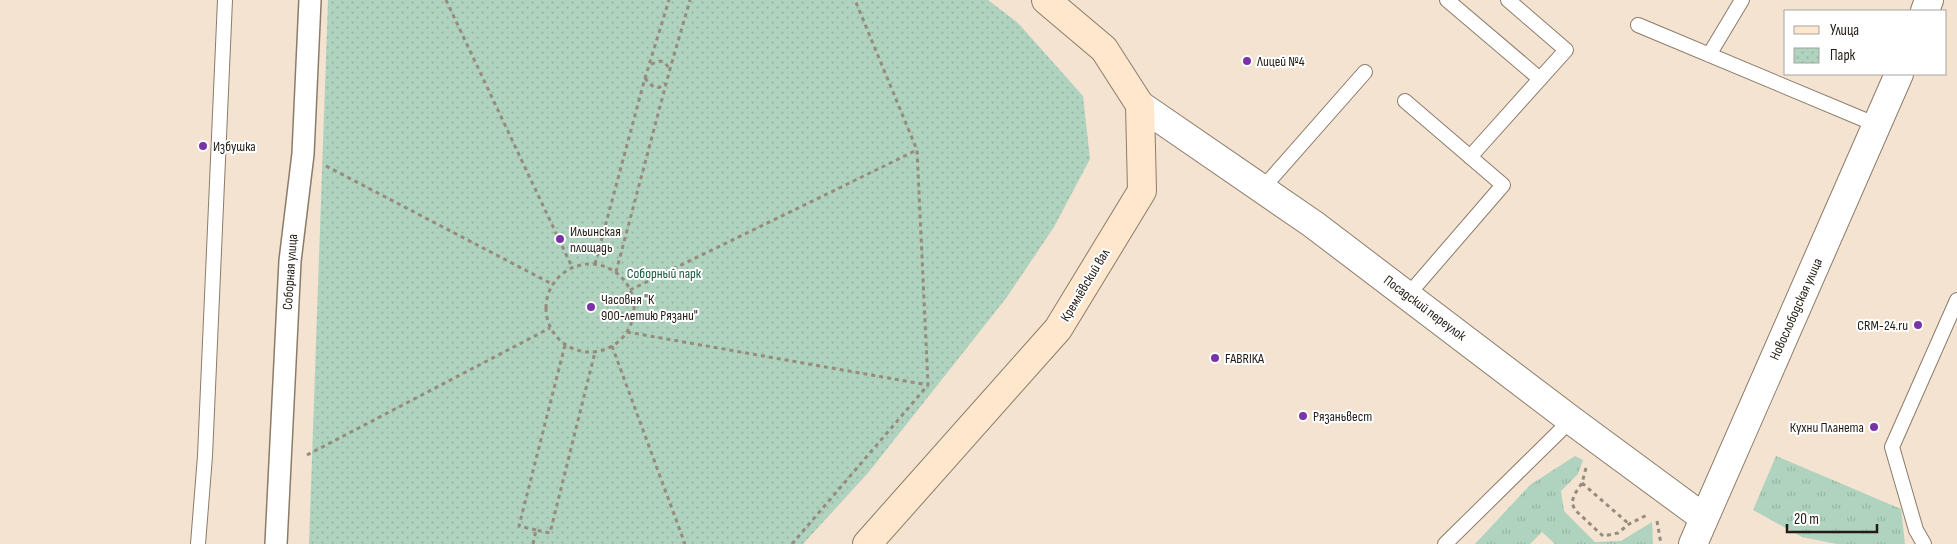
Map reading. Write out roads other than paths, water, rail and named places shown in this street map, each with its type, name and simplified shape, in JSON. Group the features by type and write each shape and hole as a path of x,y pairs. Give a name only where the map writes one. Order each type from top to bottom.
{"main road":[{"path":"1046,0 1104,49 1140,105"},
{"name":"Кремлёвский вал","path":"867,544 1058,329 1142,191 1140,105"}],"street":[{"name":"Соборная улица","path":"276,544 290,261 302,154 310,0"},
{"name":"Новослободская улица","path":"1693,544 1899,75"},
{"name":"Посадский переулок","path":"1140,105 1313,224 1571,420 1704,518"}],"lane":[{"path":"198,544 205,456 224,0"},
{"path":"1447,0 1540,79"},
{"path":"1470,157 1566,50 1508,0"},
{"path":"1710,55 1742,0"},
{"path":"1638,25 1878,125"},
{"path":"1262,188 1365,72"},
{"path":"1405,100 1503,185 1408,295"},
{"path":"1924,544 1916,530 1892,447 1957,300"},
{"path":"1445,544 1571,420"}],"place":[{"name":"Лицей №4","path":"1247,61"},
{"name":"Избушка","path":"203,146"},
{"name":"Ильинская площадь","path":"560,239"},
{"name":"Часовня \"К 900-летию Рязани\"","path":"591,307"},
{"name":"CRM-24.ru","path":"1918,325"},
{"name":"FABRIKA","path":"1215,358"},
{"name":"Рязаньвест","path":"1303,416"},
{"name":"Кухни Планета","path":"1874,427"}],"park label":[{"name":"Соборный парк","path":"664,273"}]}
